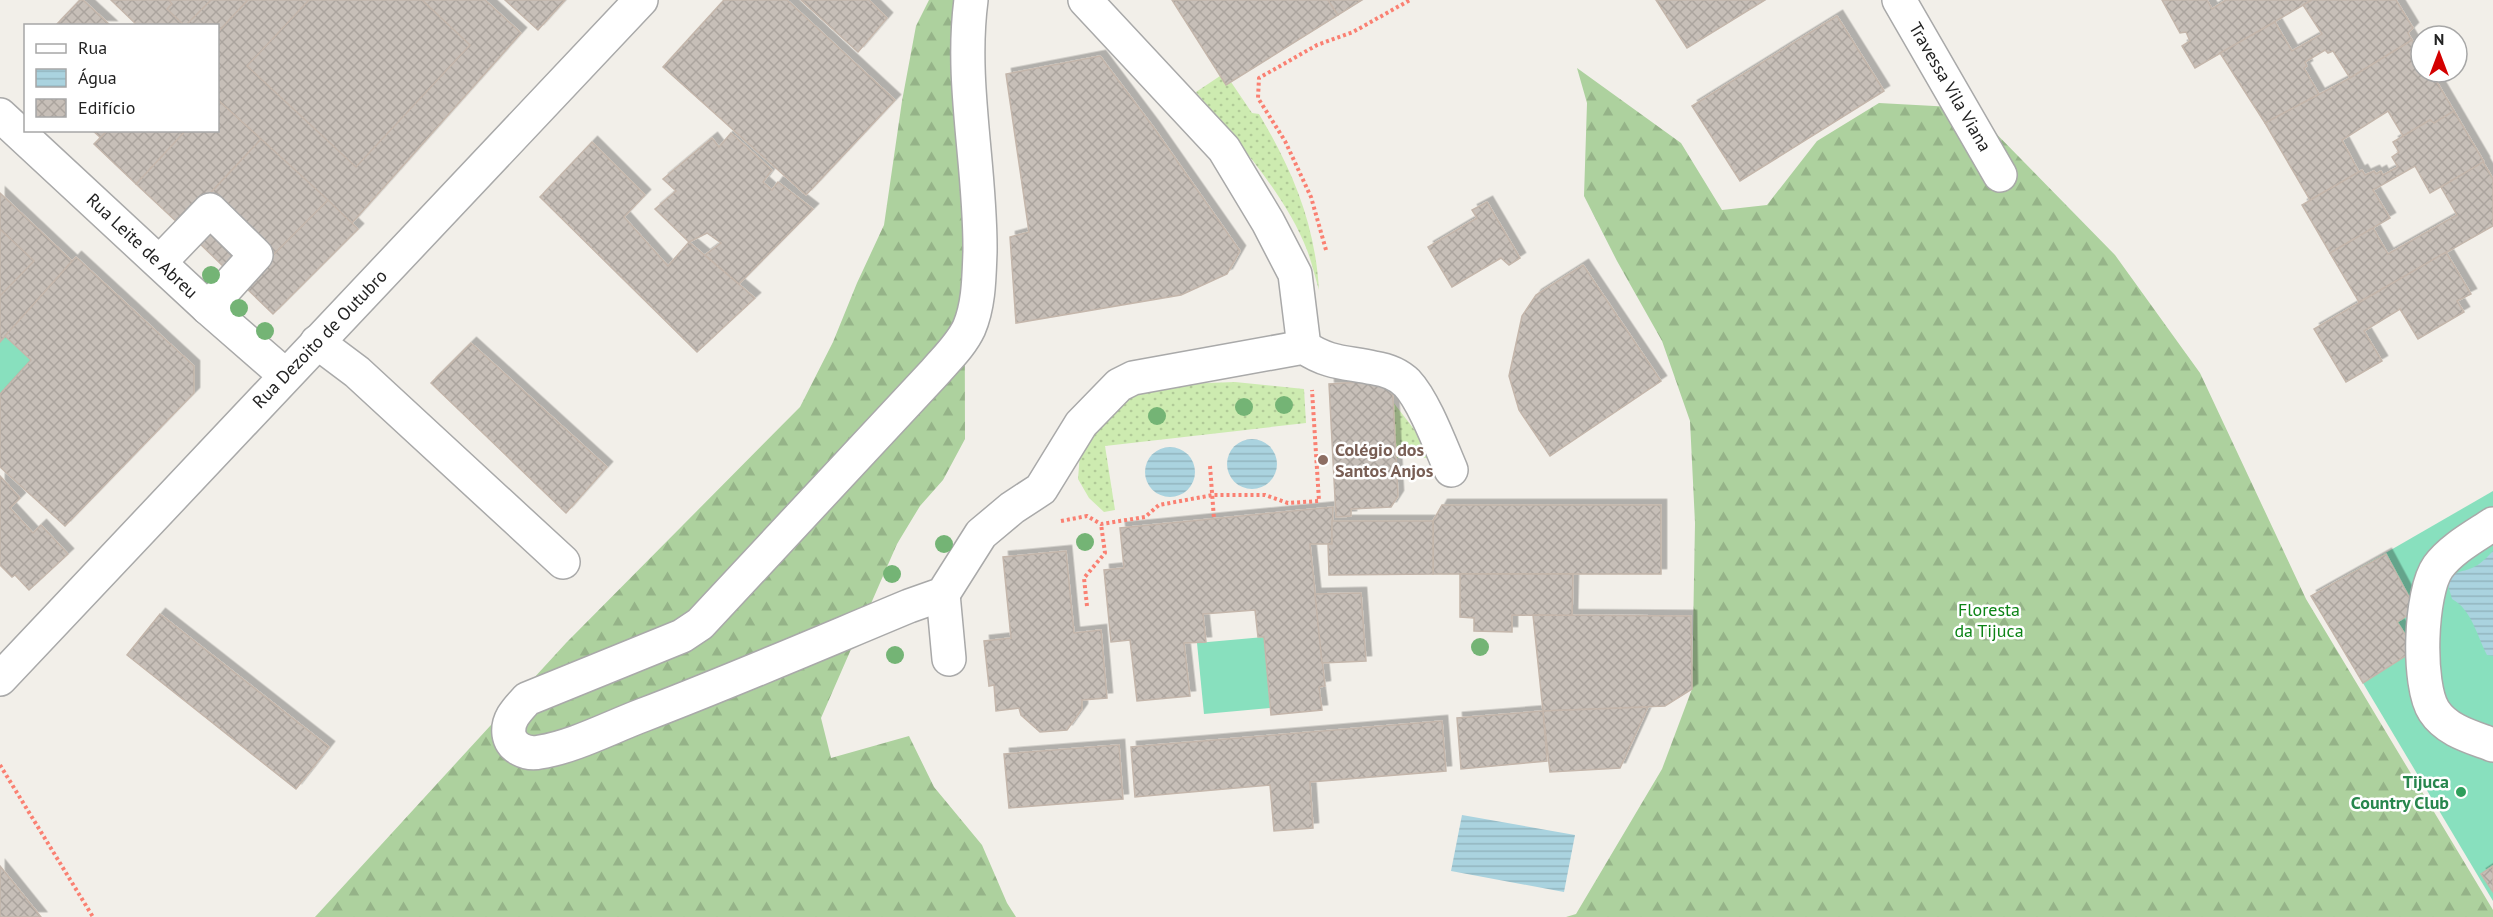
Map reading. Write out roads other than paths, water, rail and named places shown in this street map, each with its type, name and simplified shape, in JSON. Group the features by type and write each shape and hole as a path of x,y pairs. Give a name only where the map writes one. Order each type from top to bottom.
{"street":[{"name":"Rua Dezoito de Outubro","path":"0,679 641,0"},
{"path":"943,594 565,745 538,753 518,749 510,741 509,728 514,712 527,699 682,636 700,624 959,345 969,329 975,309 979,279 980,227 970,76 971,0"},
{"path":"1084,0 1224,149 1268,222 1295,274 1311,352"},
{"name":"Travessa Vila Viana","path":"1899,0 2000,175"},
{"name":"Rua Leite de Abreu","path":"0,115 208,308 285,375"},
{"path":"160,262 210,210 256,255 208,308"},
{"path":"317,342 357,372 564,562"},
{"path":"949,659 943,594 981,534 1012,508 1041,489 1081,424 1119,385 1133,378 1311,352 1334,362 1393,372 1408,384 1431,425 1451,470"},
{"path":"2493,524 2460,546 2438,567 2429,591 2422,658 2426,685 2434,711 2456,731 2493,745"}],"water":[{"path":"1247,439 1257,439 1270,446 1277,459 1277,469 1270,482 1257,489 1247,489 1238,485 1231,478 1227,469 1227,459 1231,450 1238,443"},
{"path":"1165,447 1175,447 1188,454 1195,467 1195,477 1188,490 1175,497 1165,497 1156,493 1149,486 1145,477 1145,467 1149,458 1156,451"},
{"path":"2493,551 2493,656 2487,655 2469,617 2452,599 2448,585 2458,572 2477,565"},
{"path":"1462,815 1575,835 1564,892 1451,871"}],"place":[{"name":"Colégio dos Santos Anjos","path":"1323,460"},
{"name":"Tijuca Country Club","path":"2461,792"}],"park label":[{"name":"Floresta da Tijuca","path":"1989,620"}]}
